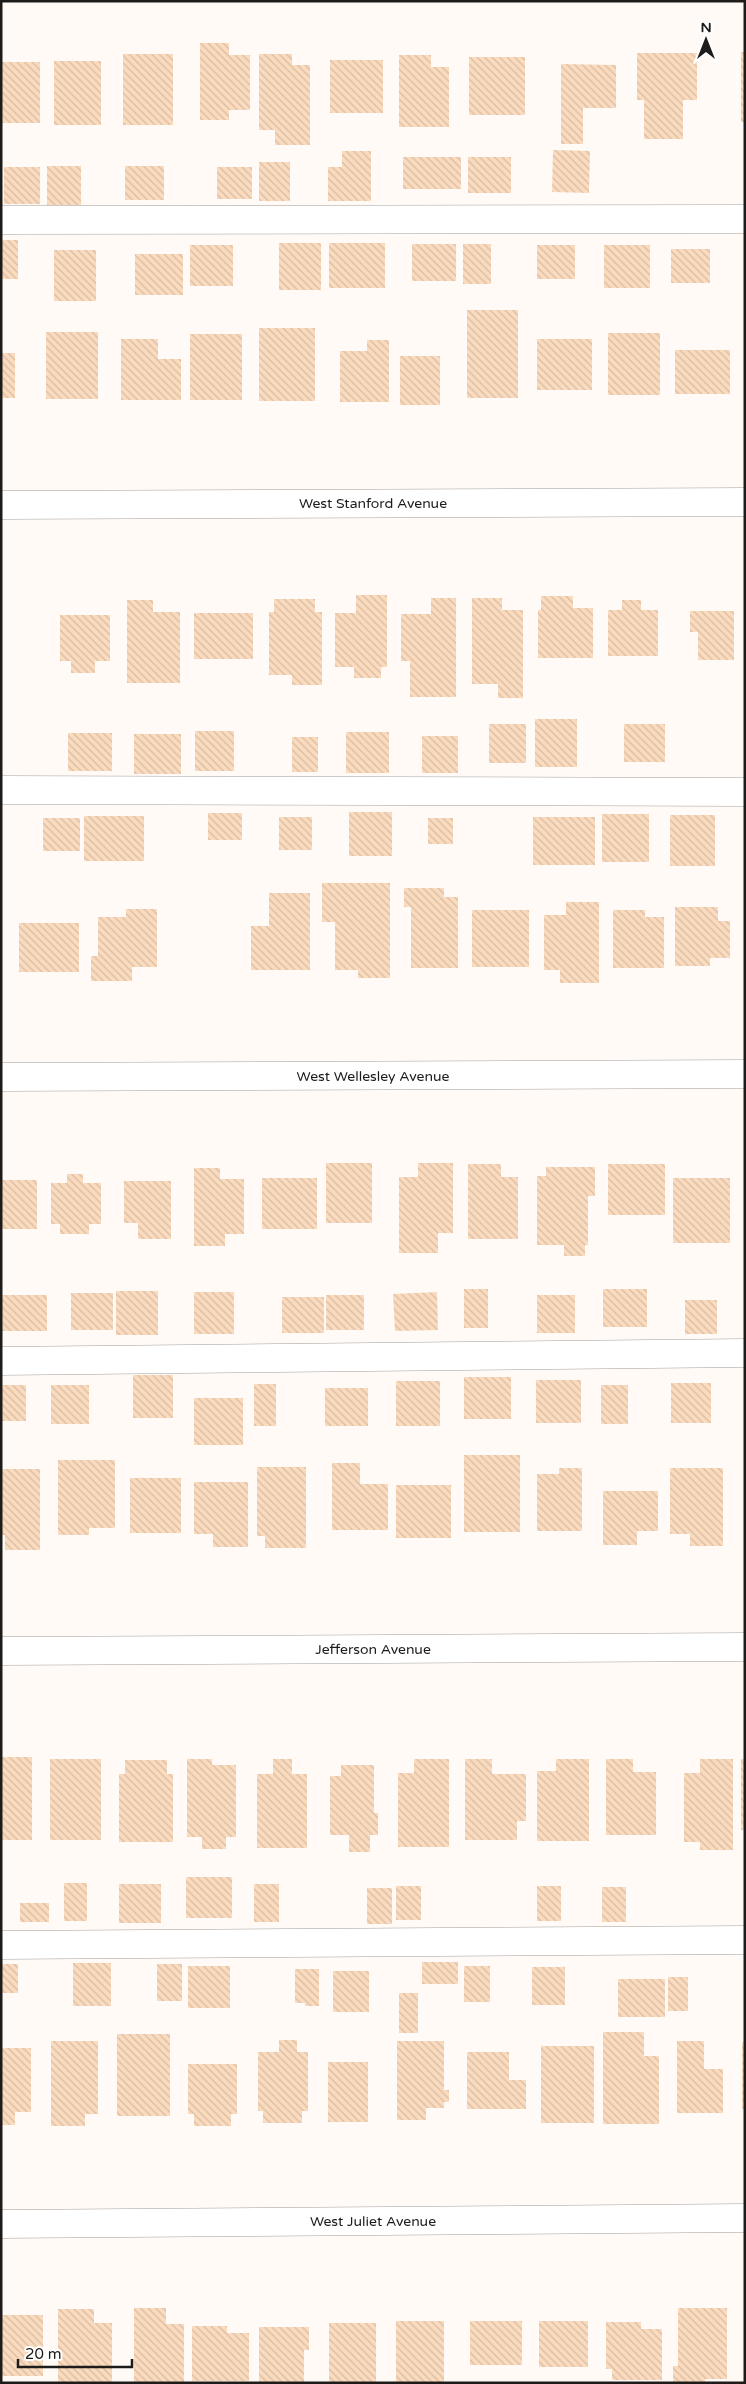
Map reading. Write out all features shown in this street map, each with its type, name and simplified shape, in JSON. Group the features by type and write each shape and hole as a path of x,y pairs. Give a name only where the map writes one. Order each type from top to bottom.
{"street":[{"path":"1,220 745,218"},
{"name":"West Stanford Avenue","path":"1,504 745,502"},
{"path":"1,790 745,792"},
{"name":"West Wellesley Avenue","path":"1,1077 745,1074"},
{"path":"1,1360 745,1353"},
{"name":"Jefferson Avenue","path":"1,1651 745,1647"},
{"path":"1,1945 745,1940"},
{"name":"West Juliet Avenue","path":"1,2224 745,2218"}],"building":[{"path":"200,43 229,43 229,55 250,55 250,110 229,110 229,120 200,120"},
{"path":"741,52 745,52 745,122 741,122"},
{"path":"637,53 697,53 697,100 683,100 683,139 644,139 644,100 637,100"},
{"path":"123,54 173,54 173,125 123,125"},
{"path":"259,54 292,54 292,65 310,65 310,145 275,145 275,130 259,130"},
{"path":"399,55 431,55 431,67 449,67 449,127 399,127"},
{"path":"469,57 525,57 525,115 469,115"},
{"path":"330,60 383,60 383,113 330,113"},
{"path":"54,61 101,61 101,125 54,125"},
{"path":"1,62 40,62 40,123 1,123"},
{"path":"561,64 616,65 616,108 583,108 583,144 561,144"},
{"path":"553,150 590,151 589,193 552,192"},
{"path":"342,151 371,151 371,201 328,201 328,167 342,167"},
{"path":"403,157 461,157 461,189 403,189"},
{"path":"468,157 511,157 511,193 468,193"},
{"path":"259,162 290,162 290,201 259,201"},
{"path":"47,166 81,166 81,205 47,205"},
{"path":"125,166 164,166 164,200 125,200"},
{"path":"4,167 40,167 40,204 4,204"},
{"path":"217,167 252,167 252,199 217,199"},
{"path":"1,240 18,240 18,279 1,279"},
{"path":"279,243 321,243 321,290 279,290"},
{"path":"329,243 385,243 385,288 329,288"},
{"path":"412,244 456,244 456,281 412,281"},
{"path":"463,244 491,244 491,284 463,284"},
{"path":"190,245 233,245 233,286 190,286"},
{"path":"537,245 575,245 575,279 537,279"},
{"path":"604,245 650,245 650,288 604,288"},
{"path":"671,249 710,249 710,283 671,283"},
{"path":"54,250 96,250 96,301 54,301"},
{"path":"135,254 183,254 183,295 135,295"},
{"path":"467,310 518,310 518,398 467,398"},
{"path":"259,328 315,328 315,401 259,401"},
{"path":"46,332 98,332 98,399 46,399"},
{"path":"608,333 660,333 660,395 608,395"},
{"path":"190,334 242,334 242,400 190,400"},
{"path":"121,339 158,339 158,359 181,359 181,400 121,400"},
{"path":"537,339 592,339 592,390 537,390"},
{"path":"367,340 389,340 389,402 340,402 340,351 367,351"},
{"path":"675,350 730,350 730,394 675,394"},
{"path":"1,353 15,353 15,398 1,398"},
{"path":"400,356 440,356 440,405 400,405"},
{"path":"356,595 387,595 387,667 381,667 381,678 354,678 354,667 335,667 335,613 356,613"},
{"path":"541,596 573,596 573,608 593,608 593,658 538,658 538,610 541,610"},
{"path":"431,598 456,598 456,697 410,697 410,661 401,661 401,614 431,614"},
{"path":"472,598 502,598 502,610 523,610 523,698 498,698 498,684 472,684"},
{"path":"274,599 315,599 315,612 322,612 322,685 292,685 292,675 269,675 269,612 274,612"},
{"path":"127,600 153,600 153,612 180,612 180,683 127,683"},
{"path":"622,600 641,600 641,610 658,610 658,656 608,656 608,610 622,610"},
{"path":"690,611 734,611 734,660 698,660 698,632 690,632"},
{"path":"194,613 253,613 253,659 194,659"},
{"path":"60,615 110,615 110,661 95,661 95,673 71,673 71,661 60,661"},
{"path":"535,719 577,719 577,767 535,767"},
{"path":"489,724 526,724 526,763 489,763"},
{"path":"624,724 665,724 665,762 624,762"},
{"path":"195,731 234,731 234,771 195,771"},
{"path":"346,732 389,732 389,773 346,773"},
{"path":"68,733 112,733 112,771 68,771"},
{"path":"134,734 181,734 181,774 134,774"},
{"path":"422,736 458,736 458,773 422,773"},
{"path":"292,737 318,737 318,772 292,772"},
{"path":"349,812 392,812 392,856 349,856"},
{"path":"208,813 242,813 242,840 208,840"},
{"path":"602,814 649,814 649,862 602,862"},
{"path":"670,815 715,815 715,866 670,866"},
{"path":"84,816 144,816 144,861 84,861"},
{"path":"279,817 312,817 312,850 279,850"},
{"path":"533,817 595,817 595,865 533,865"},
{"path":"43,818 80,818 80,851 43,851"},
{"path":"428,818 453,818 453,844 428,844"},
{"path":"322,883 390,883 390,978 358,978 358,970 335,970 335,922 322,922"},
{"path":"404,888 444,888 444,897 458,897 458,968 411,968 411,907 404,907"},
{"path":"269,893 310,893 310,970 251,970 251,926 269,926"},
{"path":"566,902 599,902 599,983 560,983 560,970 544,970 544,915 566,915"},
{"path":"675,907 718,907 718,921 730,921 730,958 710,958 710,966 675,966"},
{"path":"126,909 157,909 157,967 132,967 132,981 91,981 91,956 98,956 98,917 126,917"},
{"path":"472,910 529,910 529,967 472,967"},
{"path":"613,910 645,910 645,917 664,917 664,968 613,968"},
{"path":"19,923 79,923 79,972 19,972"},
{"path":"326,1163 372,1163 372,1223 326,1223"},
{"path":"418,1163 453,1163 453,1233 438,1233 438,1253 399,1253 399,1177 418,1177"},
{"path":"468,1164 501,1164 501,1177 518,1177 518,1239 468,1239"},
{"path":"608,1164 665,1164 665,1215 608,1215"},
{"path":"546,1167 595,1167 595,1196 588,1196 588,1245 585,1245 585,1256 564,1256 564,1245 537,1245 537,1176 546,1176"},
{"path":"194,1168 220,1168 220,1179 244,1179 244,1234 225,1234 225,1246 194,1246"},
{"path":"67,1174 83,1174 83,1183 101,1183 101,1224 89,1224 89,1234 60,1234 60,1224 51,1224 51,1183 67,1183"},
{"path":"262,1178 317,1178 317,1229 262,1229"},
{"path":"673,1178 730,1178 730,1243 673,1243"},
{"path":"1,1180 37,1180 37,1229 1,1229"},
{"path":"124,1181 171,1181 171,1239 138,1239 138,1223 124,1223"},
{"path":"464,1289 488,1289 488,1328 464,1328"},
{"path":"603,1289 647,1289 647,1327 603,1327"},
{"path":"116,1291 158,1291 158,1335 116,1335"},
{"path":"194,1292 234,1292 234,1334 194,1334"},
{"path":"437,1292 438,1330 395,1331 393,1294"},
{"path":"71,1293 113,1293 113,1330 71,1330"},
{"path":"2,1295 47,1295 47,1331 2,1331"},
{"path":"326,1295 364,1295 364,1330 326,1330"},
{"path":"537,1295 575,1295 575,1333 537,1333"},
{"path":"282,1297 324,1297 324,1333 282,1333"},
{"path":"685,1300 717,1300 717,1334 685,1334"},
{"path":"133,1375 173,1375 173,1418 133,1418"},
{"path":"464,1377 511,1377 511,1419 464,1419"},
{"path":"536,1380 581,1380 581,1423 536,1423"},
{"path":"396,1381 440,1381 440,1426 396,1426"},
{"path":"671,1383 711,1383 711,1423 671,1423"},
{"path":"254,1384 276,1384 276,1426 254,1426"},
{"path":"1,1385 26,1385 26,1421 1,1421"},
{"path":"51,1385 89,1385 89,1424 51,1424"},
{"path":"601,1385 628,1385 628,1424 601,1424"},
{"path":"325,1388 368,1388 368,1426 325,1426"},
{"path":"194,1398 243,1398 243,1445 194,1445"},
{"path":"464,1455 520,1455 520,1532 464,1532"},
{"path":"58,1460 115,1460 115,1528 89,1528 89,1535 58,1535"},
{"path":"332,1463 360,1463 360,1484 388,1484 388,1530 332,1530"},
{"path":"257,1467 306,1467 306,1548 265,1548 265,1536 257,1536"},
{"path":"559,1468 582,1468 582,1531 537,1531 537,1474 559,1474"},
{"path":"670,1468 723,1468 723,1546 690,1546 690,1534 670,1534"},
{"path":"1,1469 40,1469 40,1550 5,1550 5,1535 1,1535"},
{"path":"130,1478 181,1478 181,1533 130,1533"},
{"path":"194,1482 248,1482 248,1547 213,1547 213,1534 194,1534"},
{"path":"396,1485 451,1485 451,1538 396,1538"},
{"path":"603,1491 658,1491 658,1531 637,1531 637,1545 603,1545"},
{"path":"1,1757 32,1757 32,1840 1,1840"},
{"path":"50,1759 101,1759 101,1840 50,1840"},
{"path":"187,1759 212,1759 212,1765 236,1765 236,1837 226,1837 226,1849 202,1849 202,1837 187,1837"},
{"path":"273,1759 292,1759 292,1774 307,1774 307,1848 257,1848 257,1774 273,1774"},
{"path":"414,1759 449,1759 449,1847 398,1847 398,1773 414,1773"},
{"path":"465,1759 492,1759 492,1774 526,1774 526,1821 517,1821 517,1840 465,1840"},
{"path":"556,1759 589,1759 589,1841 537,1841 537,1771 556,1771"},
{"path":"606,1759 633,1759 633,1772 656,1772 656,1835 606,1835"},
{"path":"700,1759 733,1759 733,1850 700,1850 700,1842 684,1842 684,1773 700,1773"},
{"path":"741,1759 745,1759 745,1830 741,1830"},
{"path":"125,1760 167,1760 167,1774 173,1774 173,1842 119,1842 119,1774 125,1774"},
{"path":"341,1765 374,1765 374,1813 378,1813 378,1835 370,1835 370,1852 349,1852 349,1835 330,1835 330,1776 341,1776"},
{"path":"186,1877 232,1877 232,1918 186,1918"},
{"path":"64,1883 87,1883 87,1921 64,1921"},
{"path":"119,1884 161,1884 161,1923 119,1923"},
{"path":"254,1884 279,1884 279,1922 254,1922"},
{"path":"396,1886 421,1886 421,1920 396,1920"},
{"path":"537,1886 561,1886 561,1921 537,1921"},
{"path":"602,1887 626,1887 626,1922 602,1922"},
{"path":"367,1888 392,1888 392,1924 367,1924"},
{"path":"20,1903 49,1903 49,1922 20,1922"},
{"path":"422,1962 458,1962 458,1984 422,1984"},
{"path":"73,1963 111,1963 111,2006 73,2006"},
{"path":"1,1964 18,1964 18,1993 1,1993"},
{"path":"157,1964 182,1964 182,2001 157,2001"},
{"path":"188,1966 230,1966 230,2008 188,2008"},
{"path":"464,1966 490,1966 490,2002 464,2002"},
{"path":"532,1967 565,1967 565,2005 532,2005"},
{"path":"295,1969 319,1969 319,2006 305,2006 305,2003 295,2003"},
{"path":"333,1971 369,1971 369,2012 333,2012"},
{"path":"668,1977 688,1977 688,2011 668,2011"},
{"path":"618,1979 665,1979 665,2017 618,2017"},
{"path":"399,1993 418,1993 418,2033 399,2033"},
{"path":"603,2032 644,2032 644,2056 659,2056 659,2124 603,2124"},
{"path":"117,2034 170,2034 170,2116 117,2116"},
{"path":"279,2040 297,2040 297,2052 308,2052 308,2111 302,2111 302,2123 263,2123 263,2111 258,2111 258,2052 279,2052"},
{"path":"51,2041 98,2041 98,2114 85,2114 85,2126 51,2126"},
{"path":"397,2041 444,2041 444,2090 449,2090 449,2102 444,2102 444,2108 426,2108 426,2120 397,2120"},
{"path":"677,2041 704,2041 704,2069 723,2069 723,2113 677,2113"},
{"path":"742,2042 745,2042 745,2109 742,2109"},
{"path":"541,2046 594,2046 594,2123 541,2123"},
{"path":"1,2048 31,2048 31,2112 15,2112 15,2125 1,2125"},
{"path":"467,2052 509,2052 509,2080 526,2080 526,2109 467,2109"},
{"path":"328,2062 368,2062 368,2122 328,2122"},
{"path":"188,2064 237,2064 237,2114 231,2114 231,2126 194,2126 194,2114 188,2114"},
{"path":"134,2308 166,2308 166,2324 184,2324 184,2383 134,2383"},
{"path":"678,2308 727,2308 727,2379 705,2379 705,2383 673,2383 673,2366 678,2366"},
{"path":"58,2309 94,2309 94,2323 112,2323 112,2383 58,2383"},
{"path":"1,2315 43,2315 43,2376 1,2376"},
{"path":"396,2321 444,2321 444,2383 396,2383"},
{"path":"470,2321 522,2321 522,2365 470,2365"},
{"path":"539,2321 588,2321 588,2367 539,2367"},
{"path":"606,2322 641,2322 641,2329 662,2329 662,2380 612,2380 612,2369 606,2369"},
{"path":"329,2323 376,2323 376,2383 329,2383"},
{"path":"192,2326 227,2326 227,2333 249,2333 249,2381 192,2381"},
{"path":"259,2327 309,2327 309,2350 304,2350 304,2383 259,2383"}]}
